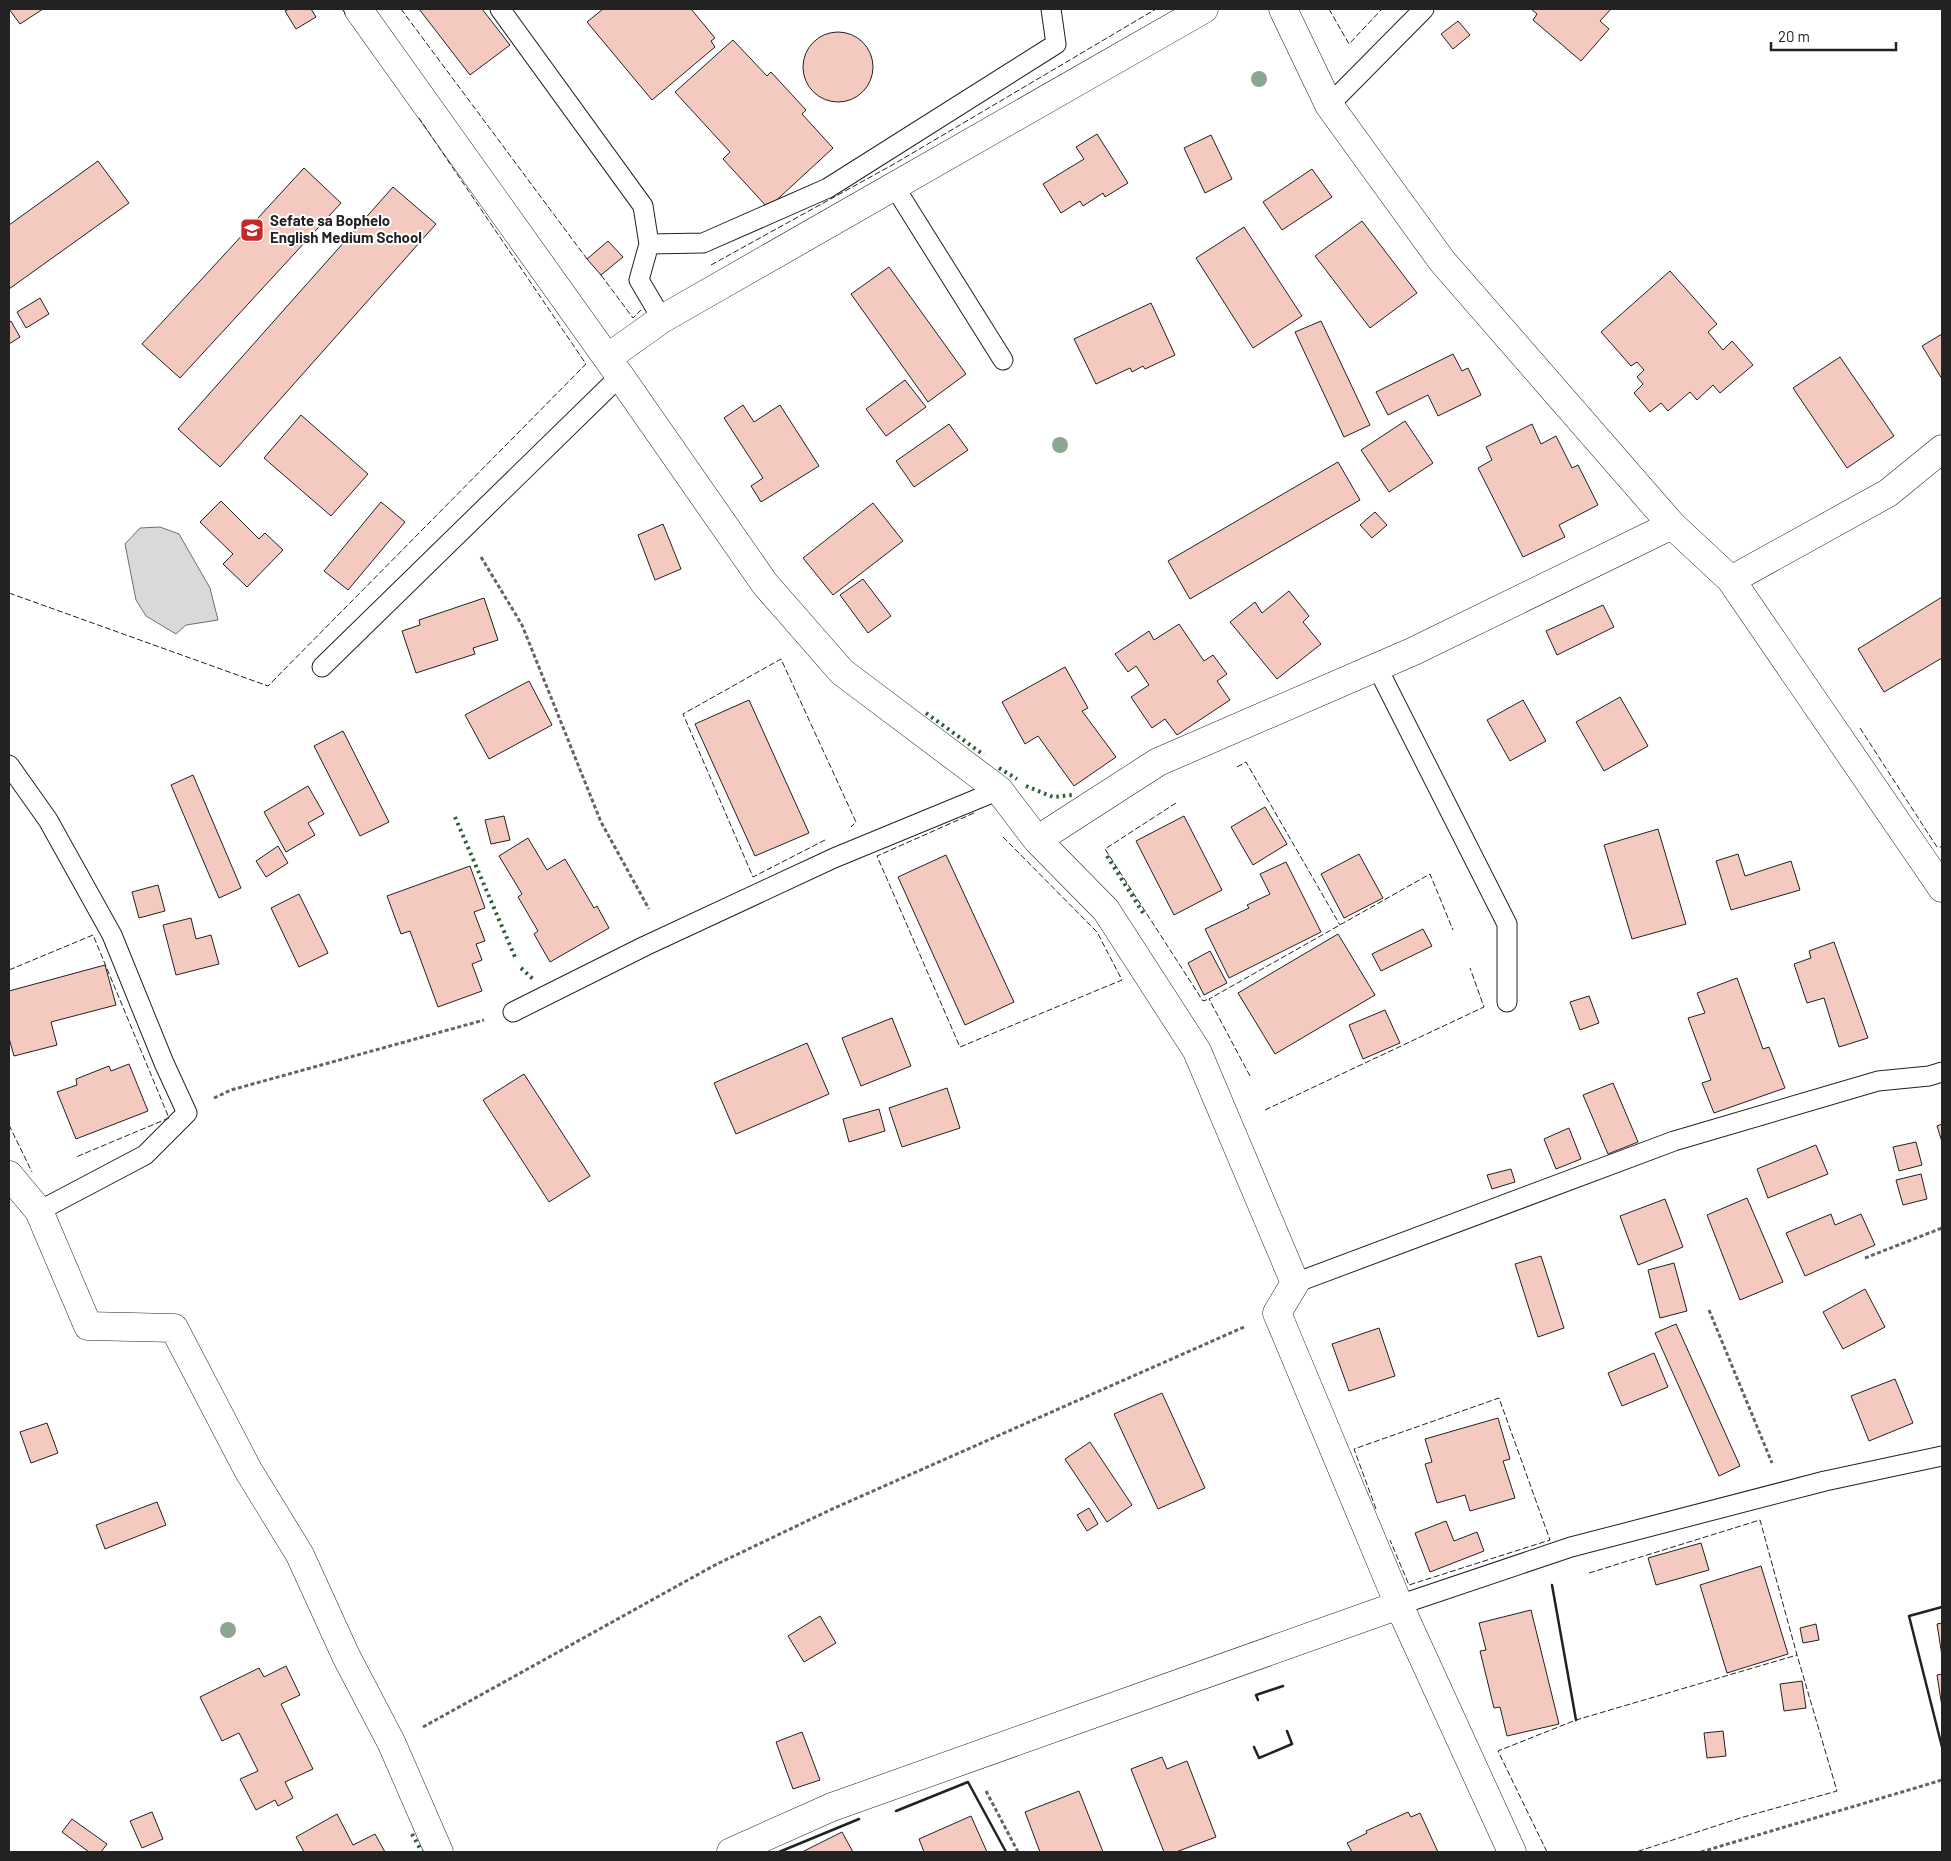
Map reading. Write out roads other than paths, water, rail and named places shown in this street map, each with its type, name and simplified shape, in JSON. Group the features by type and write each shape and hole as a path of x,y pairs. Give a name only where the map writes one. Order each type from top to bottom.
{"street":[{"path":"358,9 614,367 764,584 842,672 999,790 1037,840 1106,910 1197,1051 1295,1284 1277,1312 1399,1605 1512,1852"},
{"path":"614,367 662,319 1204,9"},
{"path":"1283,9 1328,105 1442,261 1672,525 1731,580 1942,888"},
{"path":"1731,580 1888,493 1942,449"},
{"path":"1037,840 1158,762 1377,667 1672,525"},
{"path":"9,1175 38,1212 88,1326 174,1328 248,1470 300,1555 346,1656 392,1744 439,1852"},
{"path":"731,1852 832,1808 1399,1605"}],"lane":[{"path":"500,9 643,206 649,244 639,280 662,319"},
{"path":"649,244 703,243 828,188 1056,44 1051,9"},
{"path":"1328,105 1424,9"},
{"path":"894,186 1004,360"},
{"path":"322,667 464,528 614,367"},
{"path":"1377,667 1508,924 1508,1002"},
{"path":"9,765 48,820 112,935 164,1063 187,1112 145,1155 38,1212"},
{"path":"513,1012 667,935 834,858 999,790"},
{"path":"1295,1284 1674,1141 1878,1081 1929,1076 1942,1072"},
{"path":"1399,1605 1571,1547 1784,1492 1942,1456"}],"place":[{"name":"Sefate sa Bophelo English Medium School","path":"252,230"}]}
